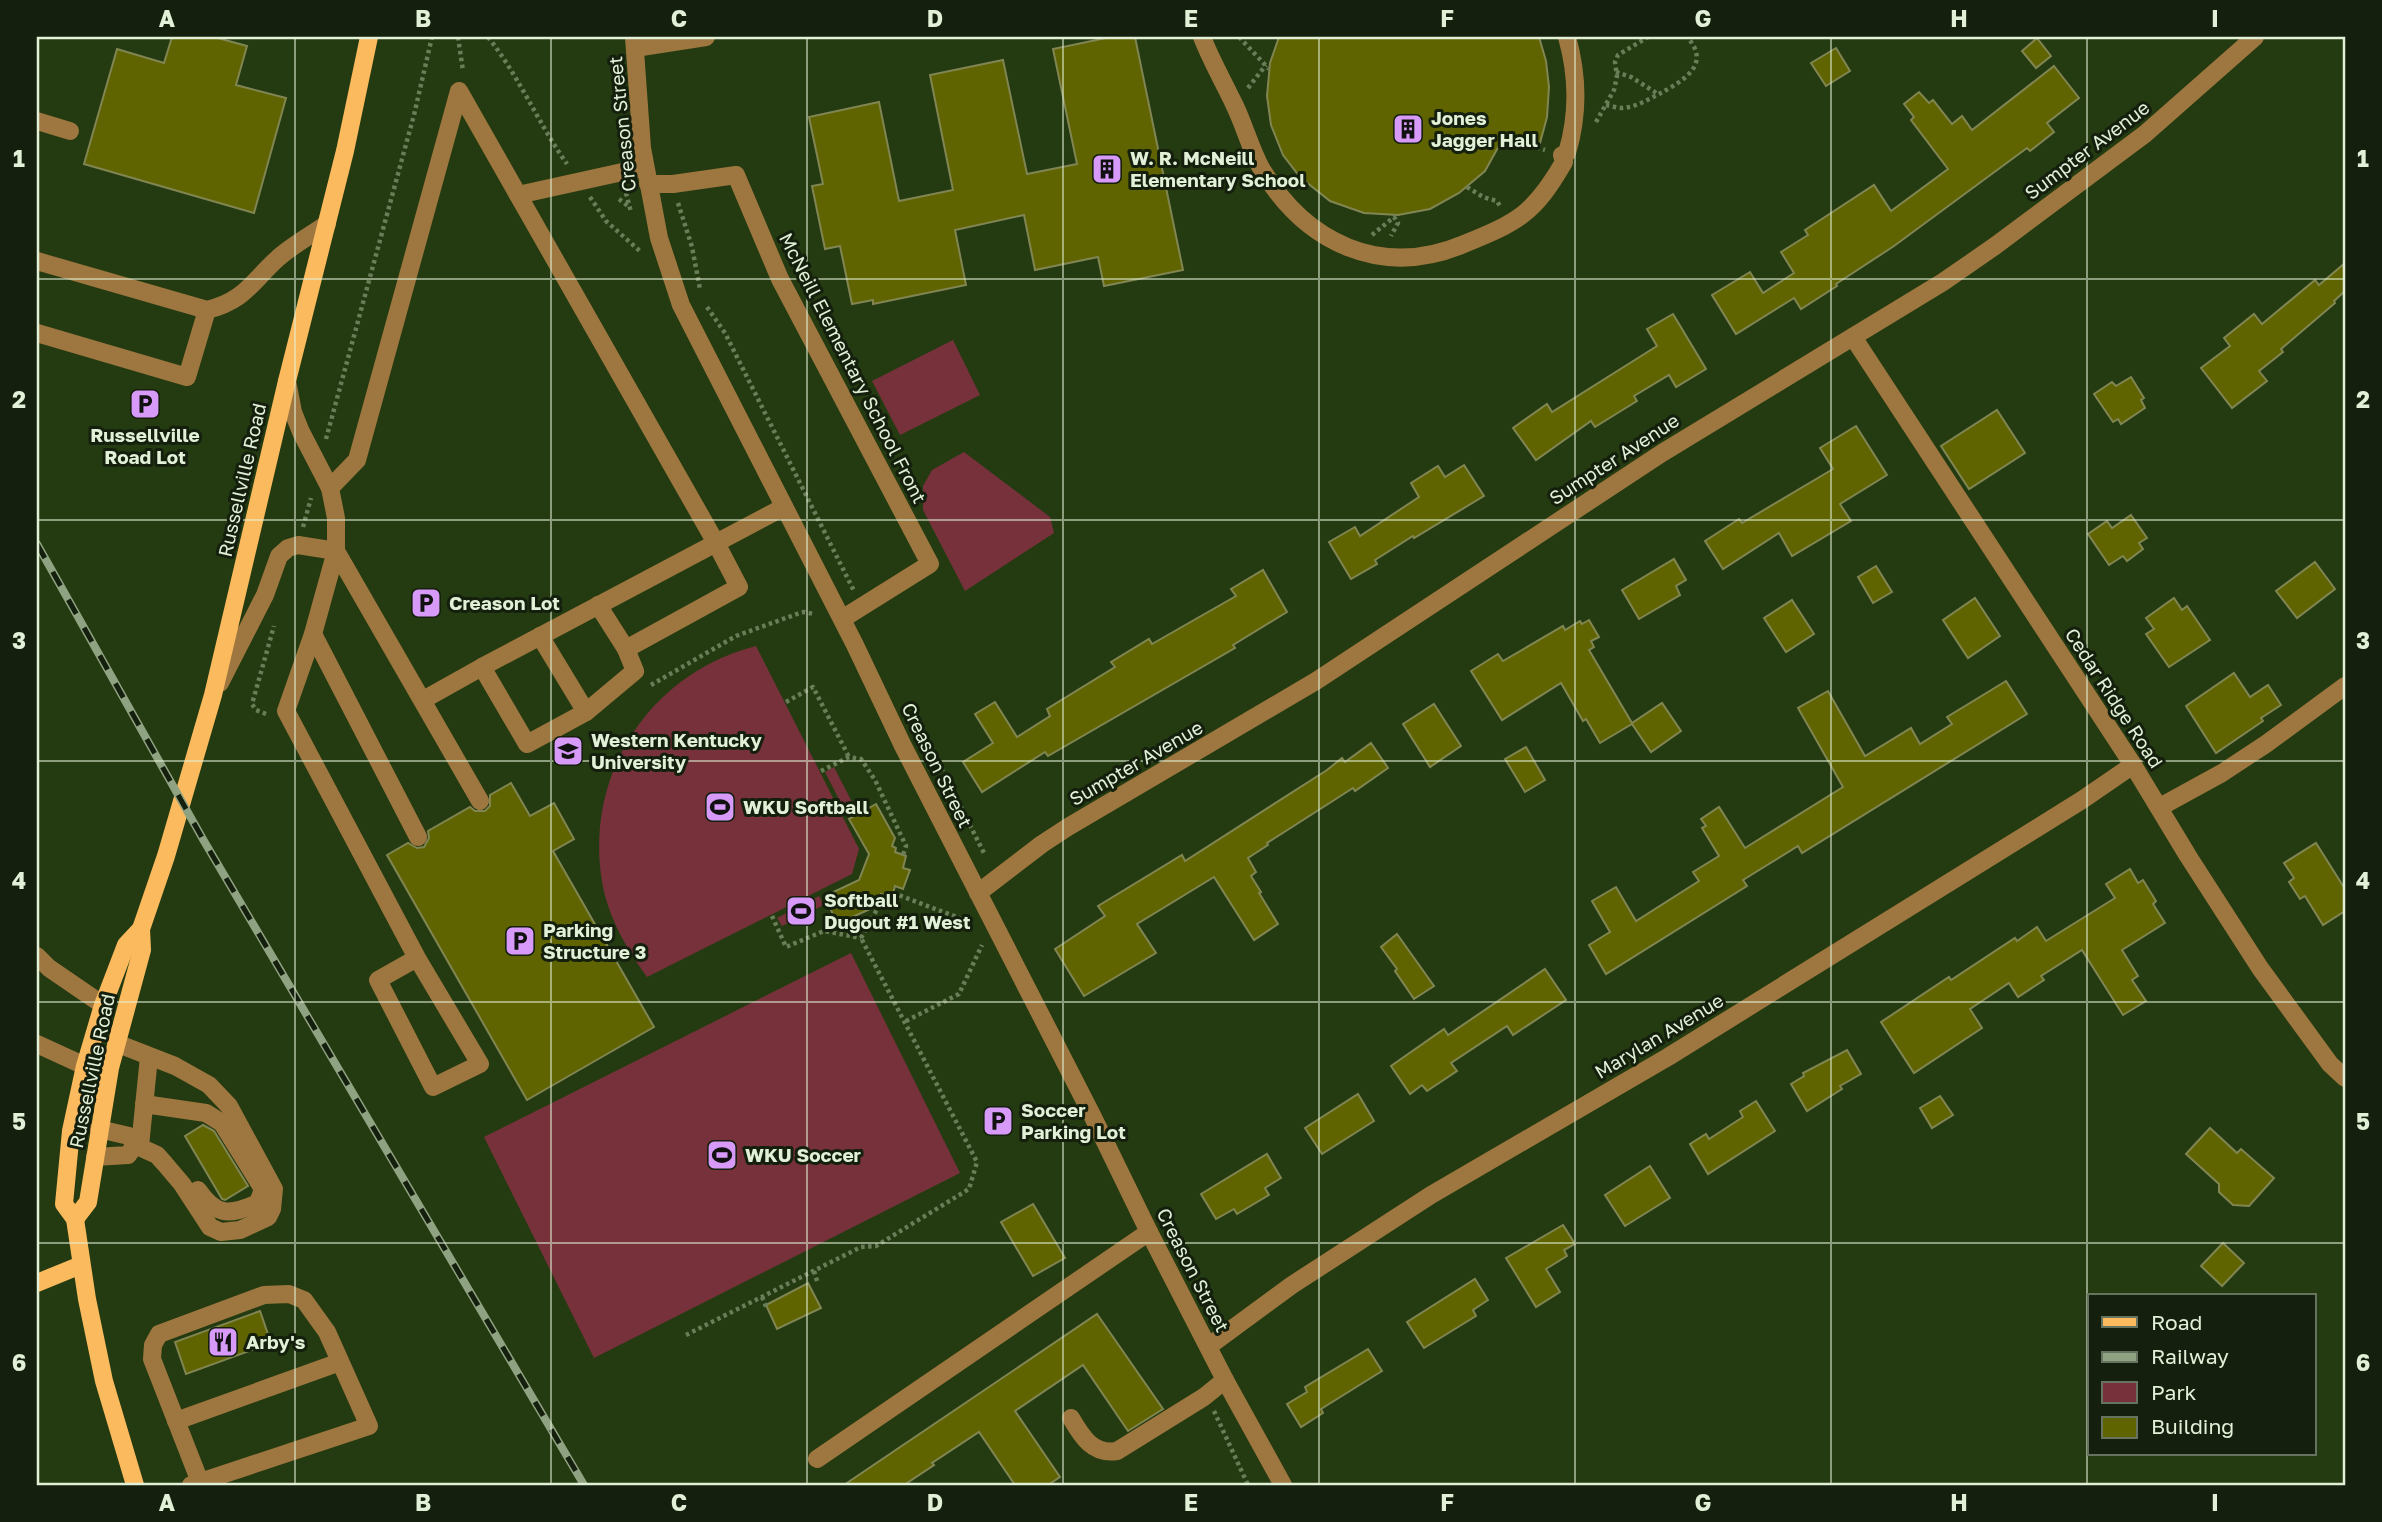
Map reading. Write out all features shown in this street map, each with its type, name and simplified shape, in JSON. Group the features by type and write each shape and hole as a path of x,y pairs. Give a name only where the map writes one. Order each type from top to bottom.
{"main road":[{"name":"Russellville Road","path":"75,1219 88,1202 116,1043 142,950 141,929 166,856 213,695 356,105 369,37"},
{"name":"Russellville Road","path":"135,1485 104,1381 81,1265 75,1219 64,1204 71,1131 85,1066 103,1005 126,944 141,929"},
{"path":"37,1283 81,1265"}],"street":[{"path":"634,43 706,37"},
{"path":"1202,37 1215,71 1234,105 1261,167 1288,205 1318,234 1349,248 1383,258 1414,258 1451,250 1510,224 1534,206 1550,187 1564,162 1562,155 1566,153 1571,139 1577,109 1573,57 1567,37"},
{"name":"Sumpter Avenue","path":"978,893 1068,827 1316,681 1662,453 1942,282 2111,161 2177,107 2255,37"},
{"name":"Creason Street","path":"634,43 642,148 647,176 659,238 681,305 1225,1380 1283,1485"},
{"path":"330,488 357,460 458,91 739,587 626,649"},
{"path":"37,121 70,131"},
{"name":"McNeill Elementary School Front","path":"518,195 647,176 668,183 736,175 780,279 930,564 842,620"},
{"path":"37,261 207,310 226,306 247,291 278,257 327,224"},
{"path":"37,333 187,377 207,310"},
{"name":"Cedar Ridge Road","path":"1853,337 2133,765 2260,968 2330,1064 2345,1078"},
{"path":"287,381 293,412 301,432 330,488 336,518 336,551 313,634 286,711 417,958 480,1064 433,1087 378,980 417,958"},
{"path":"423,701 784,507"},
{"path":"213,695 265,595 279,556 288,548 298,545 336,551"},
{"path":"336,551 480,801"},
{"path":"482,667 527,744 586,712 635,671 626,649 598,605"},
{"path":"313,634 418,837"},
{"path":"540,636 586,712"},
{"path":"2160,807 2222,773 2345,686"},
{"name":"Marylan Avenue","path":"1209,1346 1292,1285 1431,1195 1668,1057 2082,800 2133,765"},
{"path":"37,956 48,968 103,1005"},
{"path":"116,1043 175,1066 209,1085 229,1105 274,1189 272,1209 268,1217 240,1230 221,1232 210,1227 182,1184 157,1155"},
{"path":"37,1044 85,1066"},
{"path":"95,1157 128,1155 137,1146 149,1057"},
{"path":"99,1129 129,1136 137,1146 171,1159 184,1171 209,1206 222,1212 232,1212 258,1203 263,1189 222,1123 206,1113 144,1104"},
{"path":"817,1459 1149,1231"},
{"path":"264,1294 289,1294 304,1300 327,1332 340,1362 369,1426 196,1484 152,1359 153,1345 159,1334 264,1294"},
{"path":"176,1421 340,1362"},
{"path":"1071,1418 1090,1445 1101,1451 1118,1451 1204,1397 1225,1380"}],"path":[{"path":"325,443 432,37"},
{"path":"458,37 464,79"},
{"path":"488,37 513,73 567,165"},
{"path":"1238,37 1269,69"},
{"path":"1648,37 1618,55 1615,62 1614,90 1606,105 1621,108 1631,106 1682,81 1693,68 1696,51 1687,37"},
{"path":"1616,72 1631,77 1658,94"},
{"path":"1503,137 1562,155"},
{"path":"668,183 687,229 701,294"},
{"path":"1467,187 1483,197 1497,201 1510,224"},
{"path":"619,199 628,207 626,193"},
{"path":"588,194 606,221 642,252"},
{"path":"705,304 725,333 861,606"},
{"path":"300,535 311,497"},
{"path":"644,689 736,636 804,612 814,614"},
{"path":"275,716 256,710 252,704 276,618"},
{"path":"786,702 813,688 849,757"},
{"path":"910,708 985,855"},
{"path":"821,771 849,757 861,759 875,780 906,846 903,855"},
{"path":"893,893 970,922"},
{"path":"860,938 886,895"},
{"path":"772,916 786,947 824,931 860,938"},
{"path":"686,1335 861,1247 876,1246 969,1189 977,1162 906,1021 860,938"},
{"path":"906,1021 959,994 982,945"},
{"path":"814,1271 818,1284"},
{"path":"762,1297 767,1309"}],"green space":[{"path":"953,340 980,395 900,435 872,381"},
{"path":"964,452 1050,517 1054,533 965,591 923,510 923,486 932,470"},
{"name":"WKU Softball","path":"756,646 859,849 852,874 647,977 621,937 604,892 599,851 602,811 613,773 630,738 653,707 682,681 717,660"},
{"path":"834,767 855,808 846,813 825,772"},
{"name":"Softball Dugout #1 West","path":"819,896 824,905 782,926 777,918"},
{"name":"WKU Soccer","path":"851,953 960,1173 594,1358 484,1137"}],"building":[{"path":"172,37 214,37 247,46 236,85 286,98 254,213 84,164 117,49 164,63"},
{"name":"W. R. McNeill Elementary School","path":"1111,37 1135,37 1183,270 1104,286 1098,257 1035,270 1024,215 955,230 966,285 873,304 873,300 852,304 840,246 825,249 812,186 823,184 809,117 879,102 899,201 953,190 930,75 1003,60 1027,174 1077,164 1053,49"},
{"name":"Jones Jagger Hall","path":"1279,37 1539,37 1546,61 1549,87 1547,117 1540,143 1506,133 1485,171 1459,193 1430,209 1398,215 1364,213 1330,201 1300,177 1283,155 1271,125 1267,96 1270,63"},
{"path":"2037,38 2051,56 2036,68 2022,51"},
{"path":"1836,48 1850,71 1826,86 1811,63"},
{"path":"2054,66 2079,98 2047,123 2054,132 2030,151 2027,148 1894,246 1801,309 1794,298 1736,334 1712,295 1750,272 1763,293 1794,273 1781,252 1808,235 1805,230 1874,185 1891,211 1948,169 1911,120 1914,117 1904,104 1919,92 1929,103 1933,100 1952,124 1962,116 1972,130"},
{"path":"2345,263 2345,291 2335,303 2281,349 2283,352 2259,371 2267,381 2232,408 2201,368 2230,346 2224,338 2254,314 2262,324 2315,280 2319,285"},
{"path":"1673,314 1706,369 1676,387 1669,375 1634,396 1637,401 1595,427 1591,421 1536,460 1513,428 1547,404 1552,412 1657,346 1647,329"},
{"path":"2131,377 2144,398 2141,400 2145,408 2121,424 2118,419 2113,422 2094,394 2112,382 2116,386"},
{"path":"1997,410 2025,453 1969,489 1941,446"},
{"path":"1856,426 1887,475 1840,504 1851,521 1792,556 1779,533 1723,569 1705,541 1739,519 1742,523 1833,469 1820,448"},
{"path":"1464,465 1484,496 1414,538 1413,536 1375,560 1377,564 1351,579 1329,542 1355,527 1360,536 1419,497 1411,483 1438,466 1445,477"},
{"path":"2131,515 2147,538 2139,543 2143,549 2127,561 2123,556 2109,565 2088,534 2107,521 2112,528"},
{"path":"1674,559 1686,580 1676,586 1680,595 1639,619 1622,590"},
{"path":"2315,562 2335,589 2297,618 2276,591"},
{"path":"1876,566 1892,592 1873,603 1858,577"},
{"path":"1263,570 1287,612 1233,645 1235,648 1048,756 1045,752 982,792 963,762 993,743 975,714 995,702 1017,737 1050,716 1047,709 1115,667 1111,662 1149,639 1152,644 1236,596 1231,589"},
{"path":"1975,598 2000,636 1968,658 1943,620"},
{"path":"2174,598 2182,610 2187,606 2210,640 2169,667 2146,634 2154,629 2146,618"},
{"path":"1792,600 1814,634 1786,652 1764,618"},
{"path":"1589,620 1599,637 1591,641 1594,647 1589,650 1632,723 1662,703 1681,731 1651,752 1632,724 1600,743 1586,719 1583,721 1561,683 1502,720 1471,671 1498,654 1503,661 1563,626 1565,630 1580,621 1582,624"},
{"path":"2234,673 2250,697 2268,685 2281,705 2261,718 2263,721 2216,753 2186,706"},
{"path":"2006,681 2027,714 1802,853 1798,846 1743,880 1747,886 1606,974 1589,945 1610,932 1592,901 1616,887 1636,921 1699,881 1693,872 1719,856 1702,828 1706,826 1701,819 1719,807 1745,848 1843,787 1798,708 1828,691 1865,756 1911,728 1920,744 1952,724 1947,717"},
{"path":"1434,704 1461,746 1430,767 1403,724"},
{"path":"1371,743 1388,768 1355,791 1353,788 1267,843 1268,845 1248,858 1256,872 1251,876 1278,924 1254,940 1214,877 1137,924 1156,953 1084,996 1055,949 1105,916 1098,906 1182,855 1185,861 1342,758 1345,762"},
{"path":"1526,747 1545,780 1525,792 1505,759"},
{"name":"Parking Structure 3","path":"511,783 530,816 554,803 574,839 553,851 654,1027 527,1100 387,855 408,843 417,848 424,847 429,838 428,831 470,807 475,811 485,811 490,806 490,795"},
{"path":"876,804 895,838 892,846 896,848 895,852 906,856 903,868 910,870 903,889 895,886 892,897 881,894 877,906 837,924 825,896 859,880 869,854 849,819"},
{"path":"2316,843 2345,889 2345,911 2323,925 2305,896 2300,899 2289,882 2294,878 2284,863"},
{"path":"2130,869 2138,883 2143,880 2165,923 2122,950 2138,976 2132,980 2146,1001 2123,1015 2082,950 2041,976 2044,980 2018,997 2009,983 1970,1009 1982,1028 1914,1073 1881,1022 1949,977 1951,980 2015,938 2017,941 2037,927 2046,941 2115,898 2106,884"},
{"path":"1397,934 1434,986 1414,999 1381,947"},
{"path":"1545,969 1566,1000 1513,1035 1507,1026 1451,1063 1457,1071 1427,1091 1422,1085 1410,1094 1391,1066 1444,1029 1448,1035"},
{"path":"1847,1050 1861,1074 1807,1111 1791,1084 1804,1076 1803,1073"},
{"path":"1358,1094 1374,1121 1322,1154 1305,1128"},
{"path":"1940,1096 1953,1115 1932,1128 1920,1108"},
{"path":"1756,1101 1775,1131 1708,1174 1690,1144 1706,1134 1709,1139 1743,1117 1740,1111"},
{"path":"203,1125 214,1131 248,1186 225,1200 185,1136"},
{"path":"2210,1128 2237,1153 2241,1149 2274,1178 2249,1206 2233,1205 2219,1192 2219,1184 2186,1154"},
{"path":"1267,1154 1281,1178 1265,1188 1269,1195 1237,1214 1234,1209 1216,1219 1201,1194"},
{"path":"1650,1166 1670,1198 1625,1226 1605,1195"},
{"path":"1033,1204 1065,1258 1033,1276 1001,1222"},
{"path":"1563,1225 1575,1244 1564,1250 1567,1256 1546,1269 1560,1292 1536,1307 1506,1258"},
{"path":"2223,1243 2244,1263 2222,1286 2201,1266"},
{"path":"1475,1279 1488,1300 1473,1310 1476,1316 1424,1348 1407,1322"},
{"path":"808,1283 821,1308 777,1329 766,1305"},
{"name":"Arby's","path":"260,1311 271,1343 186,1374 175,1342"},
{"path":"1097,1314 1163,1409 1128,1431 1083,1365 1015,1411 1060,1477 1048,1485 1015,1485 979,1432 904,1485 844,1485"},
{"path":"1368,1349 1382,1371 1321,1409 1323,1413 1301,1427 1287,1404 1307,1392 1305,1387"}],"railway":[{"path":"37,544 204,841 584,1485"}],"place":[{"name":"Jones Jagger Hall","path":"1408,129"},
{"name":"W. R. McNeill Elementary School","path":"1107,169"},
{"name":"Russellville Road Lot","path":"145,404"},
{"name":"Creason Lot","path":"426,603"},
{"name":"Western Kentucky University","path":"568,751"},
{"name":"WKU Softball","path":"720,807"},
{"name":"Softball Dugout #1 West","path":"801,911"},
{"name":"Parking Structure 3","path":"520,941"},
{"name":"Soccer Parking Lot","path":"998,1121"},
{"name":"WKU Soccer","path":"722,1155"},
{"name":"Arby's","path":"223,1342"}]}
